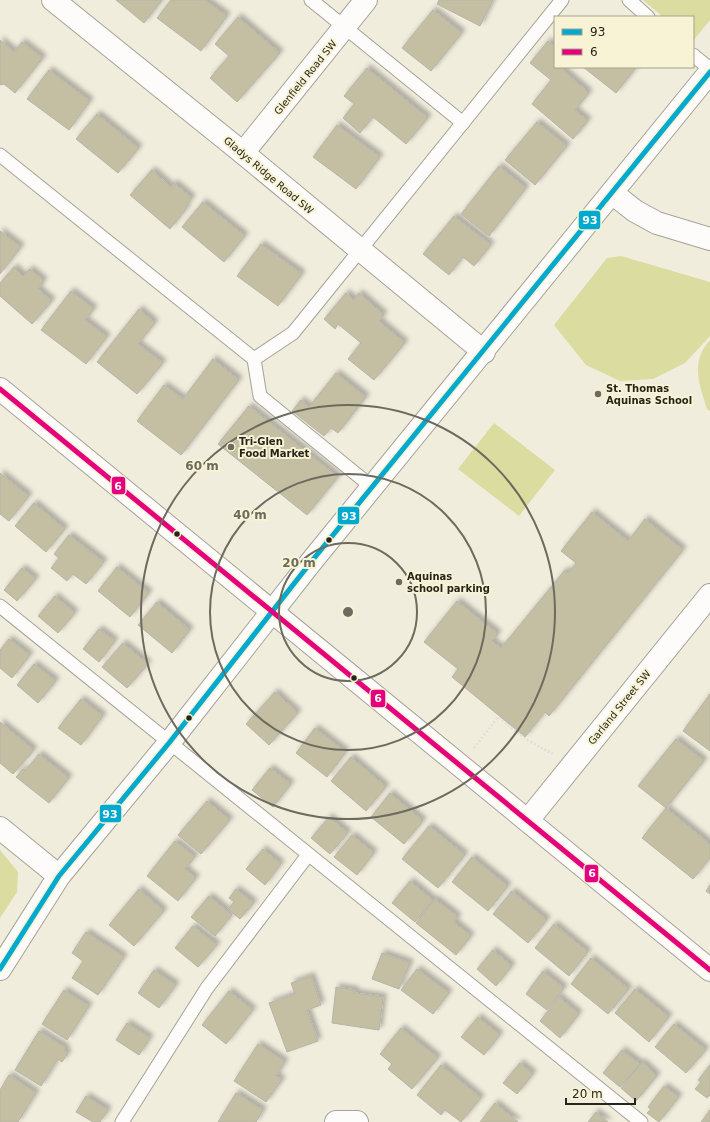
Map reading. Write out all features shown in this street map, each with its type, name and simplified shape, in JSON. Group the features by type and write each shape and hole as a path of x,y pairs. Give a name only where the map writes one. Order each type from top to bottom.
{"street":[{"name":"Gladys Ridge Road SW","path":"53,0 243,153 484,352"},
{"name":"Glenfield Road SW","path":"243,153 366,0"},
{"path":"0,969 59,876 169,743 271,612 484,352 710,70"},
{"path":"612,193 635,211 657,223 710,240"},
{"path":"0,389 710,970"},
{"name":"Garland Street SW","path":"528,820 710,595"},
{"path":"0,828 59,876"},
{"path":"336,1122 357,1122"}],"lane":[{"path":"312,0 463,123"},
{"path":"254,359 293,333 562,0"},
{"path":"629,0 647,16"},
{"path":"694,56 710,70"},
{"path":"0,154 254,359 260,396 372,487"},
{"path":"0,606 641,1122"},
{"path":"122,1122 207,988 308,855"}],"path":[{"path":"461,765 498,717 527,740 573,765"}],"green space":[{"path":"643,0 710,0 710,20 694,40 694,16 662,16"},
{"path":"621,256 710,282 710,336 685,363 653,379 620,381 586,365 554,325 607,258"},
{"path":"710,340 710,411 707,409 701,390 698,365 704,348"},
{"path":"494,423 555,470 519,516 458,469"},
{"path":"0,850 18,872 17,892 0,918"}],"building":[{"path":"116,0 162,0 144,23"},
{"path":"171,0 205,0 227,16 201,51 157,18"},
{"path":"439,0 493,0 480,26 437,4"},
{"path":"433,10 462,33 431,71 402,48"},
{"path":"238,17 280,53 237,102 210,78 229,56 215,44"},
{"path":"0,40 14,52 22,42 43,58 15,93 4,84 0,85"},
{"path":"548,41 554,46 554,68 564,68 563,70 589,93 575,110 588,121 573,139 532,104 551,80 530,63"},
{"path":"367,68 428,118 406,144 373,117 360,133 343,118 354,104 344,96"},
{"path":"584,68 634,68 635,69 616,93"},
{"path":"49,70 90,101 69,130 27,99"},
{"path":"97,114 139,148 118,173 76,139"},
{"path":"537,122 567,146 535,185 505,160"},
{"path":"337,125 380,157 356,189 313,157"},
{"path":"499,166 526,188 489,236 461,214"},
{"path":"152,170 171,187 174,183 192,198 186,206 187,208 170,229 130,195"},
{"path":"203,202 245,236 224,262 182,227"},
{"path":"454,216 491,245 474,266 463,257 449,275 423,254"},
{"path":"0,231 21,247 0,274"},
{"path":"261,244 302,274 278,306 237,276"},
{"path":"14,267 23,276 30,269 44,281 38,289 52,301 32,324 0,296 0,283"},
{"path":"71,291 94,309 85,320 107,337 86,364 41,330"},
{"path":"346,293 354,300 359,293 384,315 379,321 405,343 374,380 348,359 361,343 338,324 335,329 324,319"},
{"path":"139,309 155,323 138,344 163,363 137,394 97,362"},
{"path":"213,359 239,380 181,455 137,421 164,385 183,399"},
{"path":"336,373 366,397 338,433 331,428 324,436 292,411 301,400 309,407"},
{"path":"249,406 338,477 307,515 218,444"},
{"path":"0,473 29,496 9,521 0,514"},
{"path":"34,503 65,529 46,552 15,526"},
{"path":"592,512 628,541 645,519 683,550 549,716 545,712 525,737 452,677 458,669 424,642 457,601 498,634 492,641 501,648 565,570 568,573 576,563 561,551"},
{"path":"69,535 104,562 86,584 73,574 67,581 51,568 59,558 54,554"},
{"path":"117,567 149,593 130,617 98,591"},
{"path":"22,568 36,579 17,601 4,590"},
{"path":"55,596 75,613 58,633 38,616"},
{"path":"157,602 190,630 172,653 138,625"},
{"path":"99,629 115,641 99,662 83,649"},
{"path":"9,639 30,655 12,678 0,668 0,650"},
{"path":"123,643 148,664 127,688 102,667"},
{"path":"34,664 56,681 38,703 17,685"},
{"path":"275,692 298,713 269,745 246,724"},
{"path":"710,694 710,751 683,731"},
{"path":"81,699 103,716 81,745 58,728"},
{"path":"0,722 34,750 13,774 0,763"},
{"path":"315,728 346,752 327,777 296,753"},
{"path":"676,739 704,761 666,808 638,786"},
{"path":"39,754 69,778 49,803 16,777 23,769 25,771"},
{"path":"351,757 386,787 366,811 331,781"},
{"path":"270,768 291,784 273,807 252,790"},
{"path":"390,793 423,821 404,844 371,817"},
{"path":"207,801 230,820 201,854 178,835"},
{"path":"666,808 710,844 710,858 693,879 642,838"},
{"path":"329,817 348,833 330,854 311,838"},
{"path":"429,826 465,855 438,888 402,859"},
{"path":"352,835 374,853 357,875 334,857"},
{"path":"175,841 195,857 185,869 196,878 178,901 147,876"},
{"path":"263,849 281,864 265,885 246,869"},
{"path":"472,857 508,886 488,911 452,882"},
{"path":"410,881 433,900 415,922 392,903"},
{"path":"710,885 710,894 706,891"},
{"path":"139,889 164,911 134,946 109,925"},
{"path":"236,889 254,903 240,919 228,909 234,902 229,898"},
{"path":"512,891 547,920 528,943 493,914"},
{"path":"209,896 232,915 215,936 191,917"},
{"path":"435,899 458,917 454,922 471,936 456,955 416,923"},
{"path":"554,924 588,952 569,976 535,948"},
{"path":"193,926 217,945 198,967 175,948"},
{"path":"86,932 124,957 98,995 72,978 83,961 72,953"},
{"path":"493,950 512,966 496,986 477,969"},
{"path":"382,953 410,963 399,989 372,979"},
{"path":"591,958 629,989 608,1014 571,984"},
{"path":"417,969 449,993 433,1014 401,990"},
{"path":"154,970 176,985 159,1008 138,993"},
{"path":"543,971 564,988 547,1010 526,994"},
{"path":"311,976 321,1005 307,1010 318,1041 287,1052 269,1003 295,994 291,983"},
{"path":"336,987 355,990 355,993 383,997 379,1030 332,1023"},
{"path":"635,989 669,1017 649,1042 615,1013"},
{"path":"64,990 89,1006 67,1040 42,1024"},
{"path":"229,991 253,1010 226,1044 202,1025"},
{"path":"559,997 579,1014 560,1038 540,1021"},
{"path":"478,1017 500,1035 484,1055 461,1037"},
{"path":"127,1023 150,1038 139,1055 116,1040"},
{"path":"674,1024 706,1050 686,1073 655,1047"},
{"path":"401,1028 438,1058 412,1089 388,1069 392,1064 380,1054"},
{"path":"39,1031 66,1048 64,1050 68,1053 62,1062 58,1059 41,1086 15,1070"},
{"path":"258,1044 285,1062 276,1076 282,1080 266,1102 234,1081"},
{"path":"622,1050 640,1064 620,1087 603,1073"},
{"path":"642,1062 657,1076 636,1101 621,1088"},
{"path":"520,1063 533,1074 517,1094 503,1083"},
{"path":"441,1065 481,1098 461,1122 445,1110 441,1115 417,1095"},
{"path":"710,1065 710,1095 707,1098 695,1089 701,1082 698,1080"},
{"path":"9,1075 36,1093 18,1122 0,1122 0,1090"},
{"path":"664,1086 679,1097 659,1122 647,1113 651,1109 648,1107"},
{"path":"236,1093 263,1110 256,1122 218,1122"},
{"path":"86,1096 108,1110 100,1122 93,1122 76,1112"},
{"path":"495,1103 518,1122 480,1122"},
{"path":"710,1110 710,1122 701,1122"},
{"path":"596,1112 608,1122 588,1122"}],"transit line":[{"name":"93","path":"0,969 59,876 169,743 311,562 710,72"},
{"name":"6","path":"0,389 710,970"}],"place":[{"name":"St. Thomas Aquinas School","path":"598,394"},
{"name":"Tri-Glen Food Market","path":"231,447"},
{"name":"Aquinas school parking","path":"399,582"}]}
